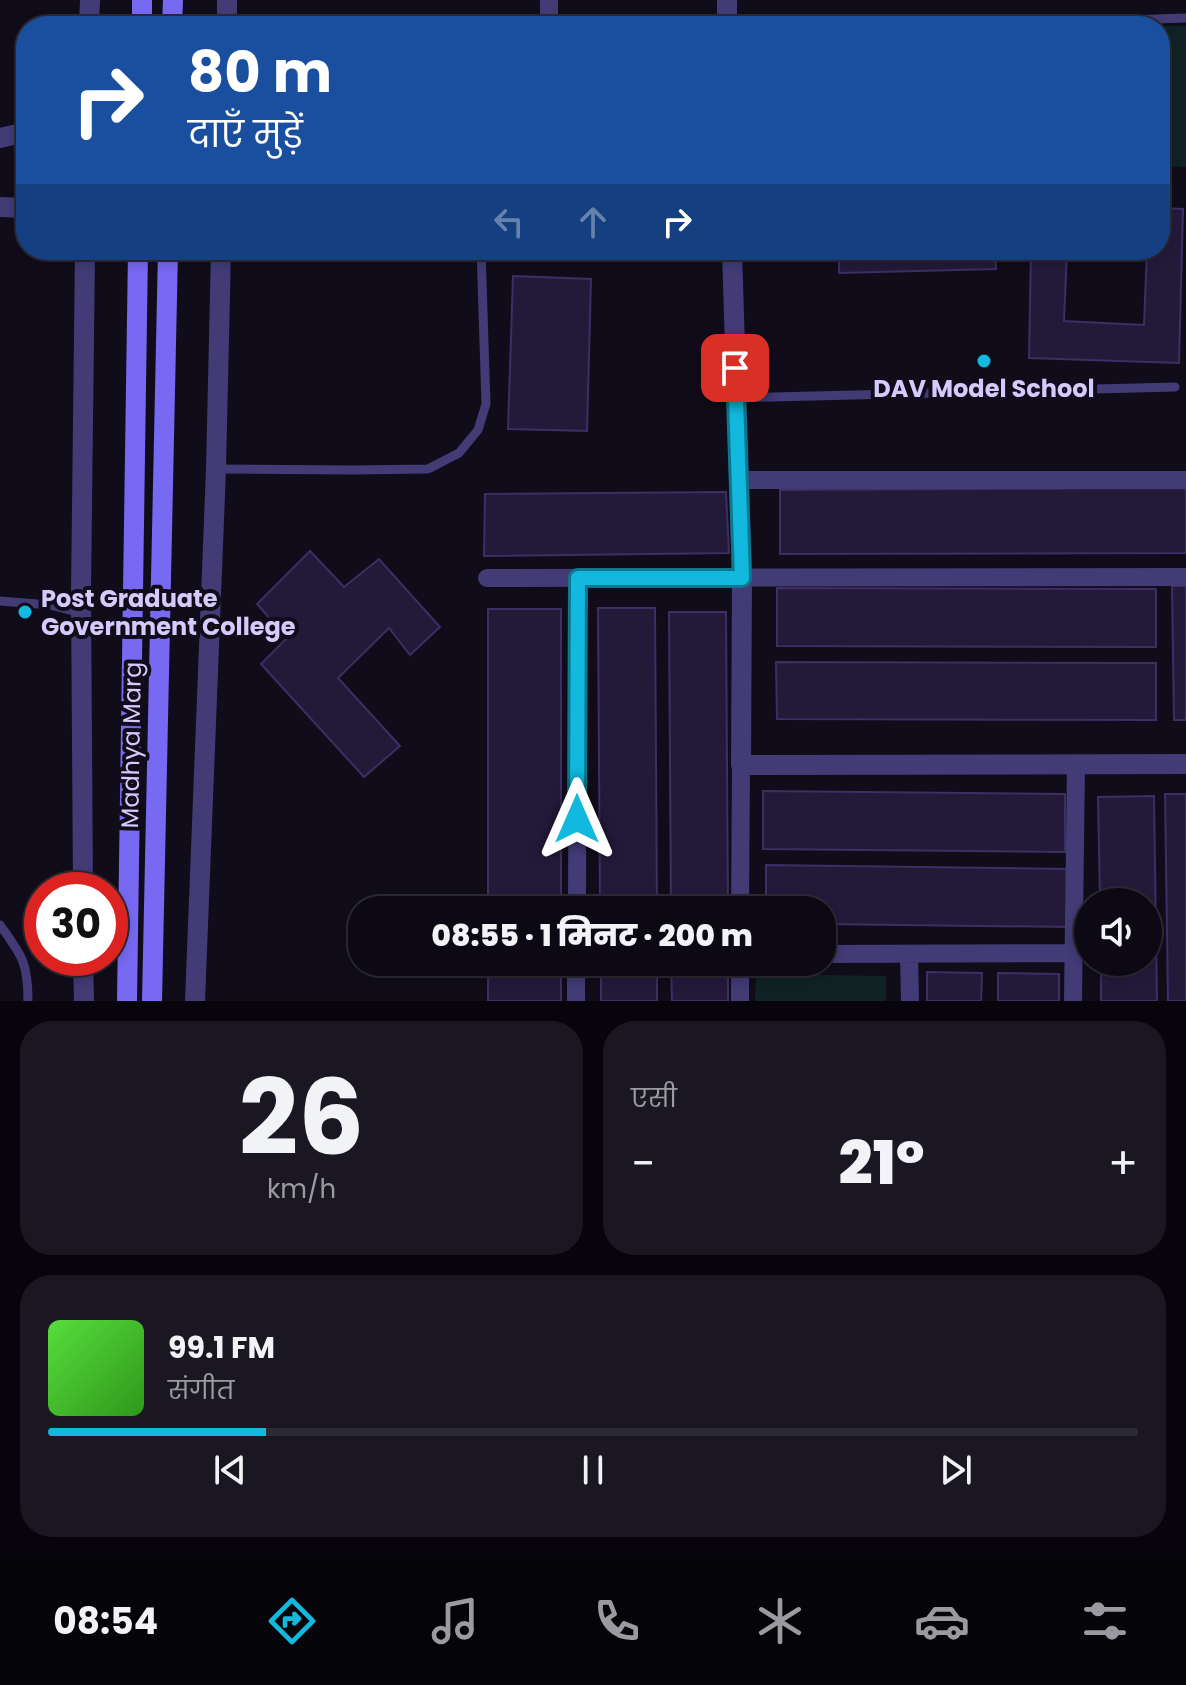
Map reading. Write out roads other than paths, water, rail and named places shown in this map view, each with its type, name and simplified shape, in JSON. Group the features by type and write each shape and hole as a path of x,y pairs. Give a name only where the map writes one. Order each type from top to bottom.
{"main road":[{"name":"Madhya Marg","path":"127,1001 138,260"},
{"name":"Madhya Marg","path":"152,1001 168,260"}],"street":[{"path":"83,872 81,613 85,260"},
{"path":"195,1001 216,469 221,260"},
{"path":"732,260 742,578 740,896"},
{"path":"739,480 1186,480"},
{"path":"487,578 1186,577"},
{"path":"577,896 578,578"},
{"path":"741,765 1186,764"},
{"path":"1075,888 1076,765"},
{"path":"836,954 1074,953 1073,1001"},
{"path":"909,954 910,1001"},
{"path":"83,976 84,1001"},
{"path":"576,976 576,1001"},
{"path":"740,976 740,1001"}],"lane":[{"path":"216,469 428,469 459,453 478,430 486,404 481,260"},
{"path":"736,398 1175,387"},
{"path":"0,601 50,605 81,613"},
{"path":"0,925 21,955 28,976 28,1001"}],"place":[{"name":"DAV Model School","path":"984,361"},
{"name":"Post Graduate Government College","path":"25,612"}]}
